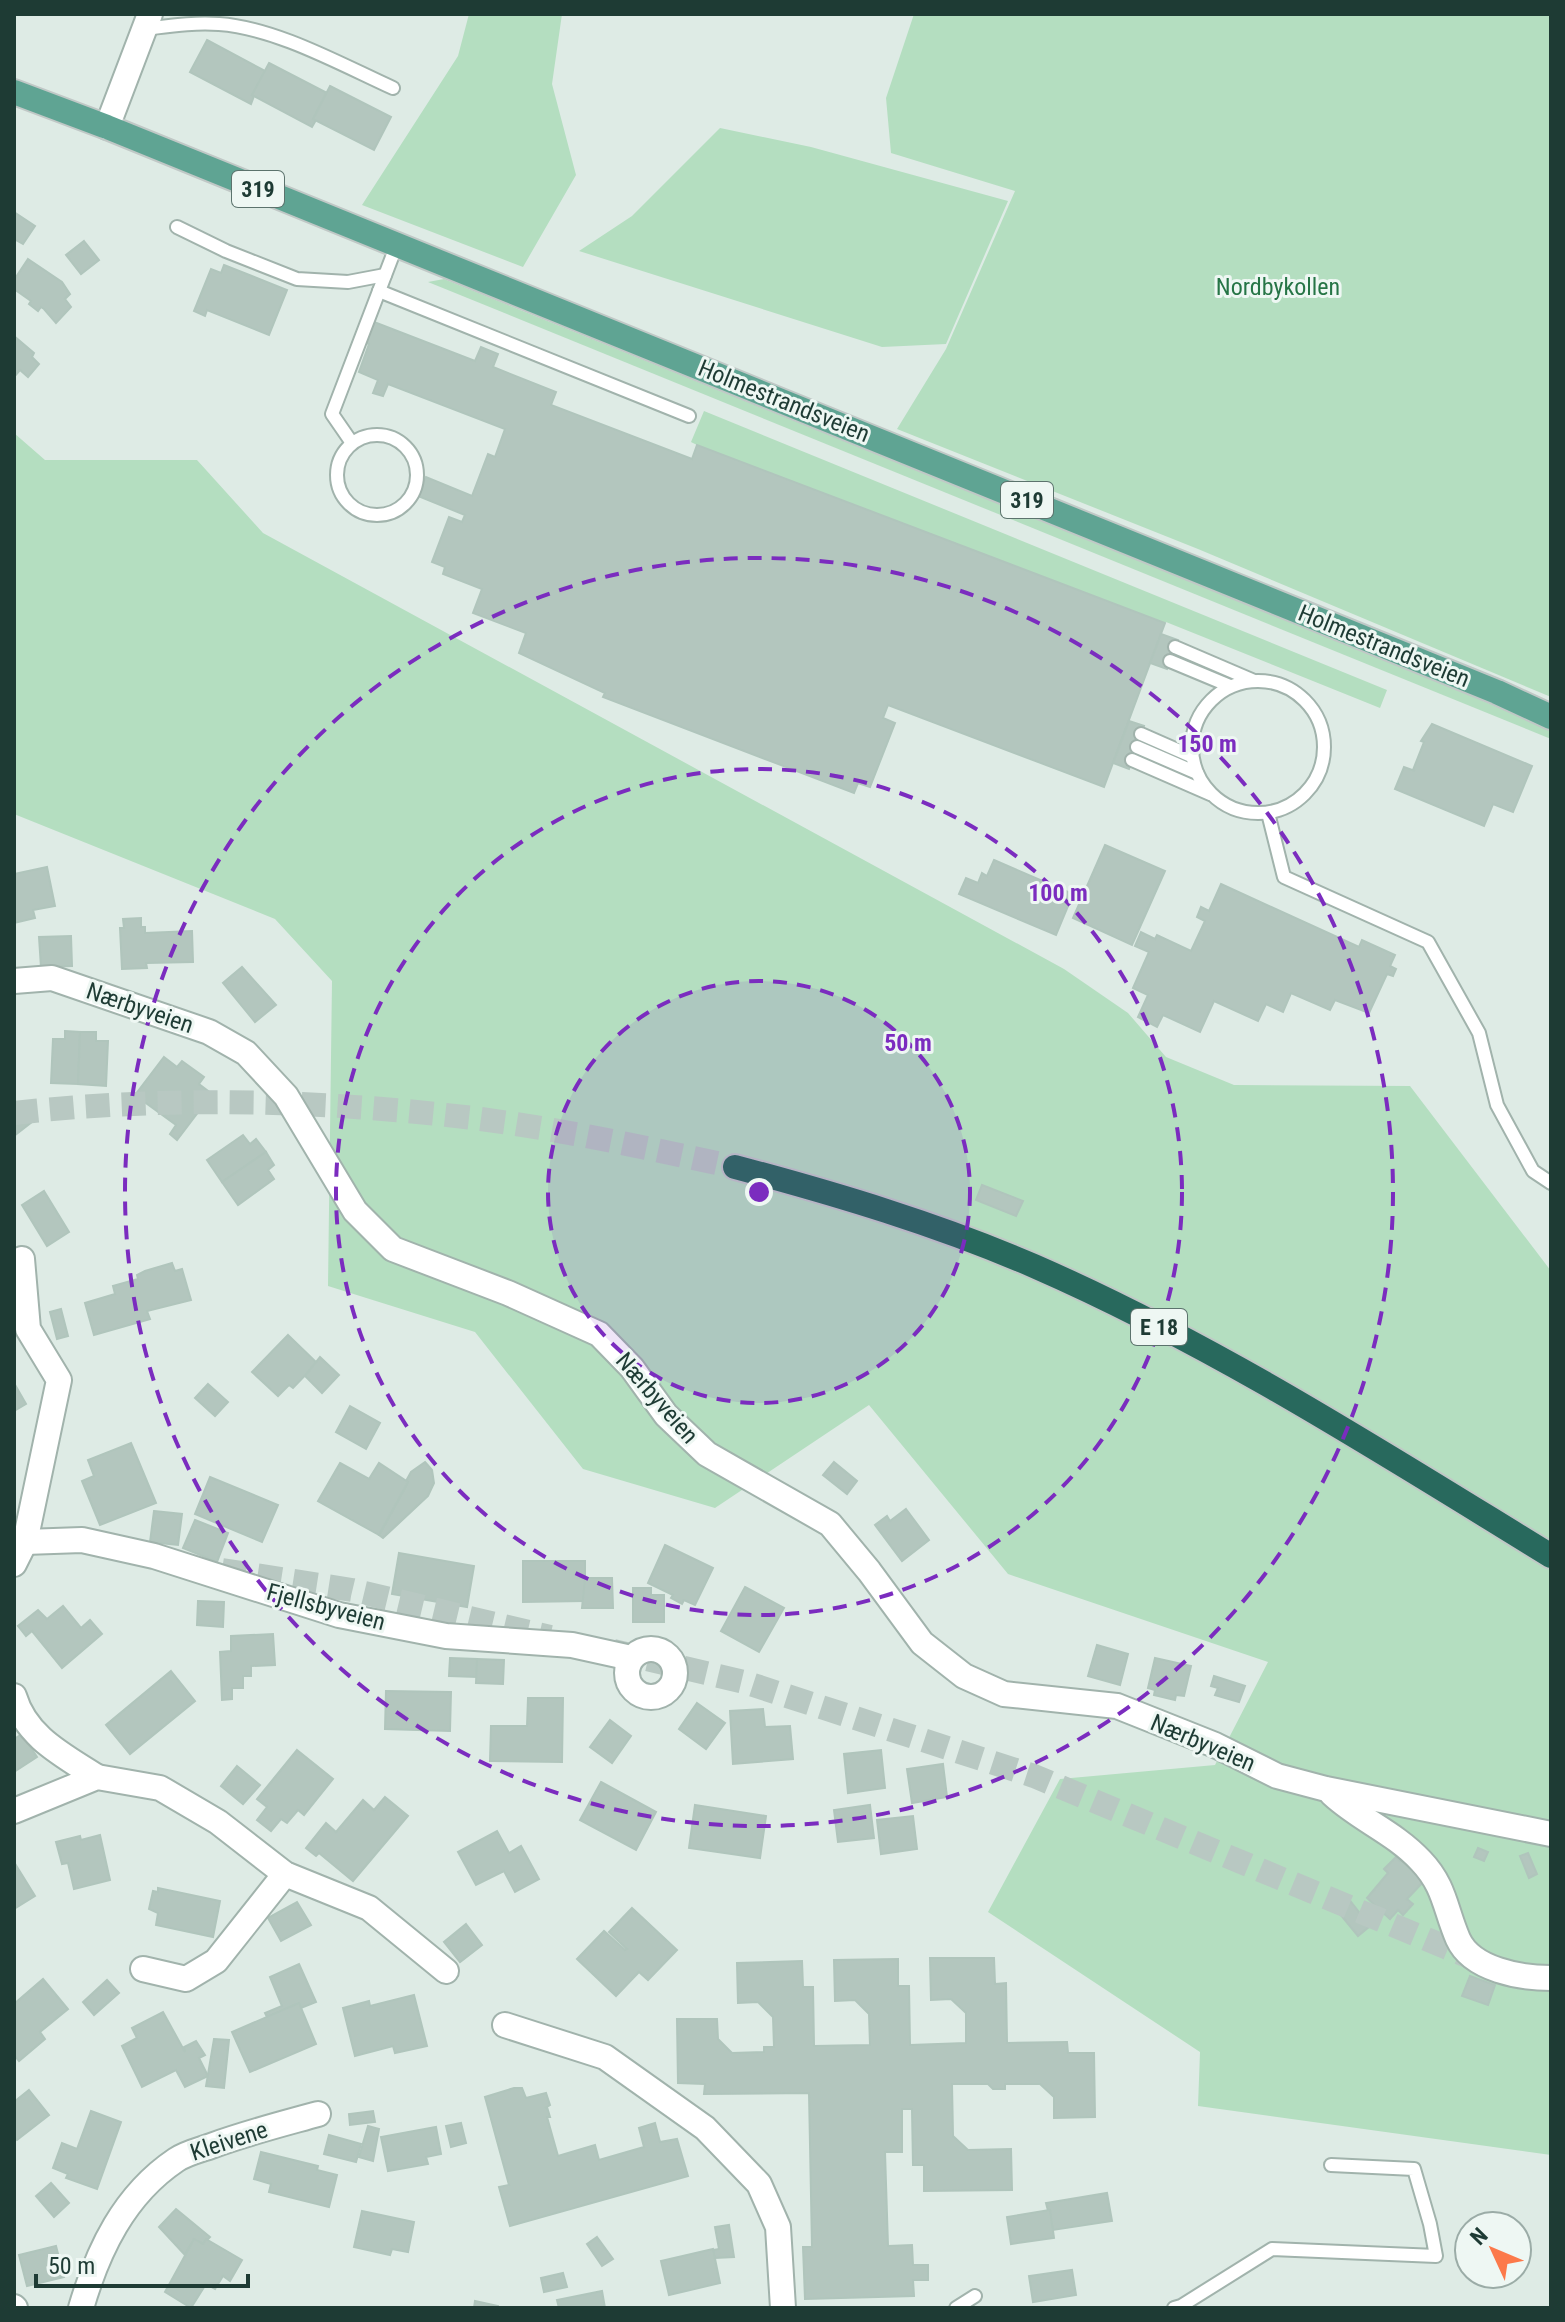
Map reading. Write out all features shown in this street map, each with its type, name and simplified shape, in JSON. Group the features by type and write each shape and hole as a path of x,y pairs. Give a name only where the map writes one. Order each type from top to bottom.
{"highway":[{"name":"E 18","path":"735,1167 878,1208 958,1236 1085,1290 1272,1388 1551,1556"}],"main road":[{"name":"Holmestrandsveien","path":"14,92 1146,548 1551,717"}],"street":[{"path":"107,127 147,21"},
{"name":"Nærbyveien","path":"14,981 52,978 209,1032 246,1053 286,1096 355,1211 393,1249 508,1293 599,1334 632,1368 666,1415 707,1454 830,1524 922,1643 964,1676 1004,1694 1117,1706 1215,1745 1277,1776 1326,1789 1551,1834"},
{"name":"Fjellsbyveien","path":"22,1259 28,1329 59,1380 18,1551 82,1540 154,1556 339,1615 446,1636 572,1645 631,1658"},
{"path":"14,1696 26,1723 45,1743 97,1777 160,1788 218,1822 285,1874 369,1908 446,1971"},
{"path":"14,1811 97,1777"},
{"name":"Nærbyveien","path":"1326,1789 1342,1804 1388,1831 1430,1871 1441,1886 1465,1951 1513,1974 1551,1978"},
{"path":"143,1969 186,1979 216,1961 285,1874"},
{"path":"505,2025 605,2057 705,2128 759,2184 772,2212 778,2227 783,2308"},
{"name":"Kleivene","path":"81,2308 92,2272 114,2224 144,2188 178,2158 241,2135 318,2114"}],"lane":[{"path":"147,21 243,28 290,42 393,88"},
{"path":"177,227 226,251 297,279 348,282 385,275"},
{"path":"352,443 332,414 397,244"},
{"path":"379,291 689,416"},
{"path":"389,436 410,451 418,476 409,500 399,509 387,514 360,512 341,493 337,480 338,466 343,453 352,443 363,437 389,436"},
{"path":"1132,760 1247,813 1268,813 1288,806 1305,794 1319,775 1325,753 1323,730 1313,709 1297,692 1275,682 1252,680 1175,647"},
{"path":"1170,661 1230,686"},
{"path":"1211,794 1197,773 1191,756 1192,736 1199,716 1211,699 1230,686 1252,680"},
{"path":"1191,756 1139,740 1197,773"},
{"path":"1268,813 1284,877 1428,942 1479,1033 1497,1105 1533,1171 1551,1183"},
{"path":"1174,2308 1272,2249 1436,2256 1414,2169 1331,2165"},
{"path":"956,2308 975,2296"}],"green space":[{"path":"469,14 562,14 552,84 576,175 523,267 362,205 458,56"},
{"name":"Nordbykollen","path":"914,14 1551,14 1551,697 1198,549 897,429 946,349 1015,191 891,153 886,98"},
{"path":"720,128 811,147 1008,201 946,344 882,347 579,251 632,216"},
{"path":"444,279 1424,676 1551,730 1551,739 428,282"},
{"path":"704,411 1387,690 1380,708 1166,622 697,445 691,442"},
{"path":"14,433 45,460 197,460 263,533 1064,969 1128,1013 1166,1057 1234,1085 1410,1086 1551,1271 1551,2155 1198,2106 1200,2052 988,1912 1060,1779 1215,1765 1268,1662 1008,1574 869,1405 715,1508 583,1469 475,1332 328,1286 332,981 275,919 14,814"}],"building":[{"path":"207,40 265,71 252,95 251,104 190,72"},
{"path":"269,63 327,93 312,127 252,95"},
{"path":"330,86 391,117 374,150 313,119"},
{"path":"14,212 35,226 23,244 14,239"},
{"path":"84,241 99,260 81,274 66,255"},
{"path":"28,259 62,282 70,294 65,299 71,307 56,323 44,309 41,307 38,311 29,304 31,301 14,289 14,280"},
{"path":"224,265 287,290 269,335 207,310 205,316 194,311 211,269 221,273"},
{"path":"374,322 475,361 481,347 498,354 493,367 556,392 551,405 692,459 697,445 1165,623 1104,787 888,705 883,718 895,723 870,787 858,783 854,793 603,697 605,693 519,653 526,633 473,613 482,589 443,574 445,567 432,562 449,517 462,522 465,515 418,496 426,477 472,496 488,454 495,457 505,429 388,384 383,396 373,393 378,380 359,372"},
{"path":"14,336 34,353 32,357 39,364 28,377 20,370 14,377"},
{"path":"1161,634 1178,640 1167,669 1150,663"},
{"path":"1129,721 1144,726 1129,769 1113,763"},
{"path":"1432,724 1532,766 1513,812 1493,804 1484,826 1395,789 1404,767 1415,771 1424,742 1421,741"},
{"path":"1105,845 1165,871 1132,945 1073,918"},
{"path":"994,860 1073,894 1056,935 959,894 966,878 978,883 982,873 987,876"},
{"path":"47,867 55,906 33,910 35,918 14,923 14,874"},
{"path":"1221,884 1359,947 1362,940 1395,955 1390,966 1396,969 1393,976 1387,974 1369,1013 1335,1000 1330,1010 1291,993 1283,1012 1266,1004 1258,1021 1214,1001 1200,1032 1163,1015 1157,1027 1138,1017 1148,995 1133,988 1149,952 1135,946 1141,932 1155,939 1157,935 1191,951 1205,921 1197,917 1201,907 1209,911"},
{"path":"141,918 145,933 192,931 193,962 146,963 147,968 122,969 120,928 124,928 123,919"},
{"path":"71,936 72,966 41,967 39,937"},
{"path":"242,967 276,1005 255,1022 223,983"},
{"path":"65,1031 80,1032 78,1084 51,1083 53,1039 65,1039"},
{"path":"80,1032 96,1032 96,1041 108,1041 106,1086 78,1084"},
{"path":"164,1057 177,1067 182,1061 204,1077 199,1084 212,1094 177,1140 170,1134 176,1125 143,1101 137,1109 129,1103"},
{"path":"27,1106 37,1118 14,1136 14,1117"},
{"path":"243,1135 250,1144 256,1139 266,1152 222,1182 207,1160"},
{"path":"266,1152 274,1165 268,1170 274,1179 238,1205 222,1182"},
{"path":"982,1185 1023,1201 1016,1216 976,1200"},
{"path":"44,1191 69,1232 47,1246 22,1205"},
{"path":"172,1263 175,1271 182,1269 191,1300 147,1311 150,1319 94,1335 85,1303 115,1294 113,1286 138,1279 137,1275 145,1271"},
{"path":"61,1309 68,1336 57,1339 50,1312"},
{"path":"288,1335 317,1363 293,1388 289,1385 278,1396 252,1372"},
{"path":"320,1357 339,1375 322,1393 305,1376"},
{"path":"14,1383 26,1404 14,1411"},
{"path":"208,1384 228,1402 215,1416 195,1398"},
{"path":"350,1406 380,1423 366,1449 336,1432"},
{"path":"131,1443 156,1503 100,1525 82,1481 94,1476 88,1460"},
{"path":"425,1462 432,1470 434,1483 428,1496 383,1538 379,1535 406,1481 411,1472"},
{"path":"834,1462 857,1481 847,1494 823,1475"},
{"path":"340,1463 369,1479 379,1463 408,1482 379,1535 318,1501"},
{"path":"210,1477 278,1505 262,1542 195,1514"},
{"path":"906,1509 929,1540 902,1561 875,1525 887,1516 890,1521"},
{"path":"154,1511 182,1514 178,1545 150,1542"},
{"path":"195,1520 228,1533 217,1562 183,1548"},
{"path":"665,1545 713,1568 695,1605 684,1600 682,1604 671,1598 673,1595 648,1583"},
{"path":"399,1553 474,1566 467,1607 392,1594"},
{"path":"523,1561 585,1561 585,1601 523,1602"},
{"path":"585,1578 612,1578 613,1608 582,1608"},
{"path":"745,1587 784,1608 759,1652 721,1631"},
{"path":"633,1588 651,1588 651,1595 664,1595 664,1622 633,1622"},
{"path":"198,1601 224,1602 223,1627 197,1625"},
{"path":"63,1606 81,1628 90,1620 102,1634 62,1668 32,1631 26,1636 18,1626 38,1610 47,1619"},
{"path":"273,1634 275,1665 251,1666 251,1676 243,1676 243,1688 232,1688 232,1699 222,1700 220,1652 231,1651 231,1636"},
{"path":"1097,1645 1128,1654 1120,1685 1088,1676"},
{"path":"450,1658 477,1659 477,1677 449,1676"},
{"path":"1155,1658 1191,1666 1184,1696 1176,1695 1175,1700 1154,1695 1155,1690 1148,1688"},
{"path":"477,1659 504,1660 503,1684 476,1683"},
{"path":"171,1671 195,1701 130,1754 106,1725"},
{"path":"1214,1676 1245,1686 1239,1702 1215,1695 1218,1688 1211,1686"},
{"path":"386,1691 451,1692 450,1731 385,1729"},
{"path":"528,1698 563,1698 562,1762 490,1761 491,1726 527,1726"},
{"path":"697,1703 725,1723 706,1749 679,1729"},
{"path":"763,1709 765,1727 790,1726 793,1759 733,1764 730,1711"},
{"path":"610,1720 631,1736 612,1763 590,1747"},
{"path":"22,1734 37,1757 14,1772 14,1739"},
{"path":"297,1750 333,1779 304,1815 298,1810 287,1823 281,1819 271,1831 257,1820 267,1807 257,1799"},
{"path":"881,1750 885,1788 848,1793 844,1754"},
{"path":"943,1764 947,1797 912,1803 907,1769"},
{"path":"237,1766 260,1785 243,1804 221,1786"},
{"path":"601,1782 656,1812 636,1850 580,1820"},
{"path":"385,1797 408,1816 353,1881 319,1853 316,1856 306,1848 326,1823 336,1832 363,1800 374,1810"},
{"path":"695,1805 766,1816 760,1858 689,1848"},
{"path":"870,1805 874,1838 838,1842 834,1810"},
{"path":"913,1816 917,1849 881,1854 877,1820"},
{"path":"497,1831 509,1853 521,1846 539,1879 515,1892 504,1871 476,1885 458,1852"},
{"path":"100,1835 110,1880 74,1889 68,1863 62,1864 56,1842"},
{"path":"1478,1848 1488,1852 1484,1861 1474,1857"},
{"path":"1528,1853 1537,1874 1529,1878 1520,1856"},
{"path":"1396,1857 1400,1861 1402,1858 1426,1879 1407,1899 1413,1904 1403,1915 1398,1910 1390,1919 1367,1898 1388,1873 1384,1869"},
{"path":"14,1862 35,1896 14,1909"},
{"path":"158,1888 220,1901 213,1937 156,1925 158,1913 149,1909 153,1891 158,1892"},
{"path":"1348,1898 1370,1926 1358,1936 1335,1908"},
{"path":"297,1902 311,1925 281,1941 268,1918"},
{"path":"632,1908 677,1950 648,1980 639,1972 616,1996 577,1959 604,1931 627,1949 609,1932"},
{"path":"466,1924 482,1945 460,1962 444,1942"},
{"path":"930,1958 994,1958 995,1984 1006,1983 1007,2043 1067,2042 1068,2053 1094,2053 1095,2117 1054,2118 1054,2097 1040,2084 1005,2084 1005,2089 993,2089 988,2084 952,2084 953,2136 968,2150 1011,2149 1012,2190 924,2191 924,2165 913,2165 912,2109 902,2109 902,2152 885,2152 888,2246 912,2245 913,2265 928,2265 928,2280 913,2280 914,2296 805,2299 803,2247 812,2247 809,2093 704,2094 705,2084 678,2083 677,2019 717,2019 718,2039 732,2053 764,2052 764,2047 774,2047 773,2017 758,2002 738,2003 737,1963 802,1961 803,1987 813,1987 814,2046 870,2045 869,2014 855,2000 835,2001 834,1960 898,1959 898,1986 909,1986 910,2045 966,2043 966,2013 951,1999 931,2000"},
{"path":"299,1964 316,2002 301,2008 299,2003 267,2017 265,2013 282,2006 270,1977"},
{"path":"1470,1976 1495,1985 1488,2005 1462,1996"},
{"path":"43,1979 68,2009 40,2032 45,2039 19,2061 14,2055 14,2004"},
{"path":"107,1980 119,1993 94,2015 83,2002"},
{"path":"414,1995 427,2046 395,2053 393,2046 355,2056 343,2008 369,2001 370,2006"},
{"path":"299,2003 316,2044 250,2072 232,2032"},
{"path":"163,2012 185,2052 184,2047 196,2041 205,2055 199,2058 208,2076 185,2087 176,2070 142,2087 122,2046 137,2038 132,2028"},
{"path":"214,2039 229,2040 224,2088 206,2086"},
{"path":"522,2088 526,2098 546,2093 550,2105 545,2108 550,2117 547,2117 558,2156 595,2145 599,2160 644,2147 639,2128 655,2123 660,2142 677,2139 688,2176 510,2226 499,2187 509,2185 485,2097"},
{"path":"29,2090 49,2115 17,2140 14,2137 14,2102"},
{"path":"91,2111 121,2122 97,2189 66,2178 68,2174 53,2168 62,2143 77,2149"},
{"path":"373,2111 375,2122 350,2125 349,2114"},
{"path":"461,2123 466,2143 451,2147 446,2126"},
{"path":"368,2126 379,2129 373,2161 359,2157"},
{"path":"436,2127 441,2154 426,2157 428,2164 388,2171 381,2137"},
{"path":"329,2135 361,2144 356,2162 324,2154"},
{"path":"261,2152 318,2166 317,2170 337,2175 329,2207 269,2192 271,2184 254,2179"},
{"path":"51,2183 69,2203 54,2217 36,2196"},
{"path":"1107,2193 1112,2221 1053,2230 1046,2203"},
{"path":"176,2209 210,2237 203,2244 194,2239 185,2255 159,2227"},
{"path":"1050,2210 1054,2238 1011,2244 1007,2217"},
{"path":"362,2211 414,2222 408,2252 392,2249 390,2255 354,2247"},
{"path":"729,2225 734,2257 715,2258 713,2250 719,2249 715,2227"},
{"path":"597,2237 613,2259 602,2266 587,2244"},
{"path":"194,2239 203,2244 206,2239 242,2260 230,2281 223,2276 215,2289 206,2284 191,2308 165,2292"},
{"path":"56,2246 64,2277 27,2286 19,2255"},
{"path":"713,2249 720,2283 669,2295 661,2261"},
{"path":"1072,2270 1076,2295 1033,2302 1029,2276"},
{"path":"563,2273 567,2287 544,2292 541,2278"},
{"path":"602,2291 605,2308 559,2308 557,2300"},
{"path":"475,2301 498,2306 498,2308 474,2308"}],"tunnel":[{"path":"14,1113 186,1102 359,1107 539,1128 735,1167"},
{"path":"222,1570 352,1590 550,1637"},
{"path":"613,1651 744,1682 1034,1776 1477,1960"}]}
